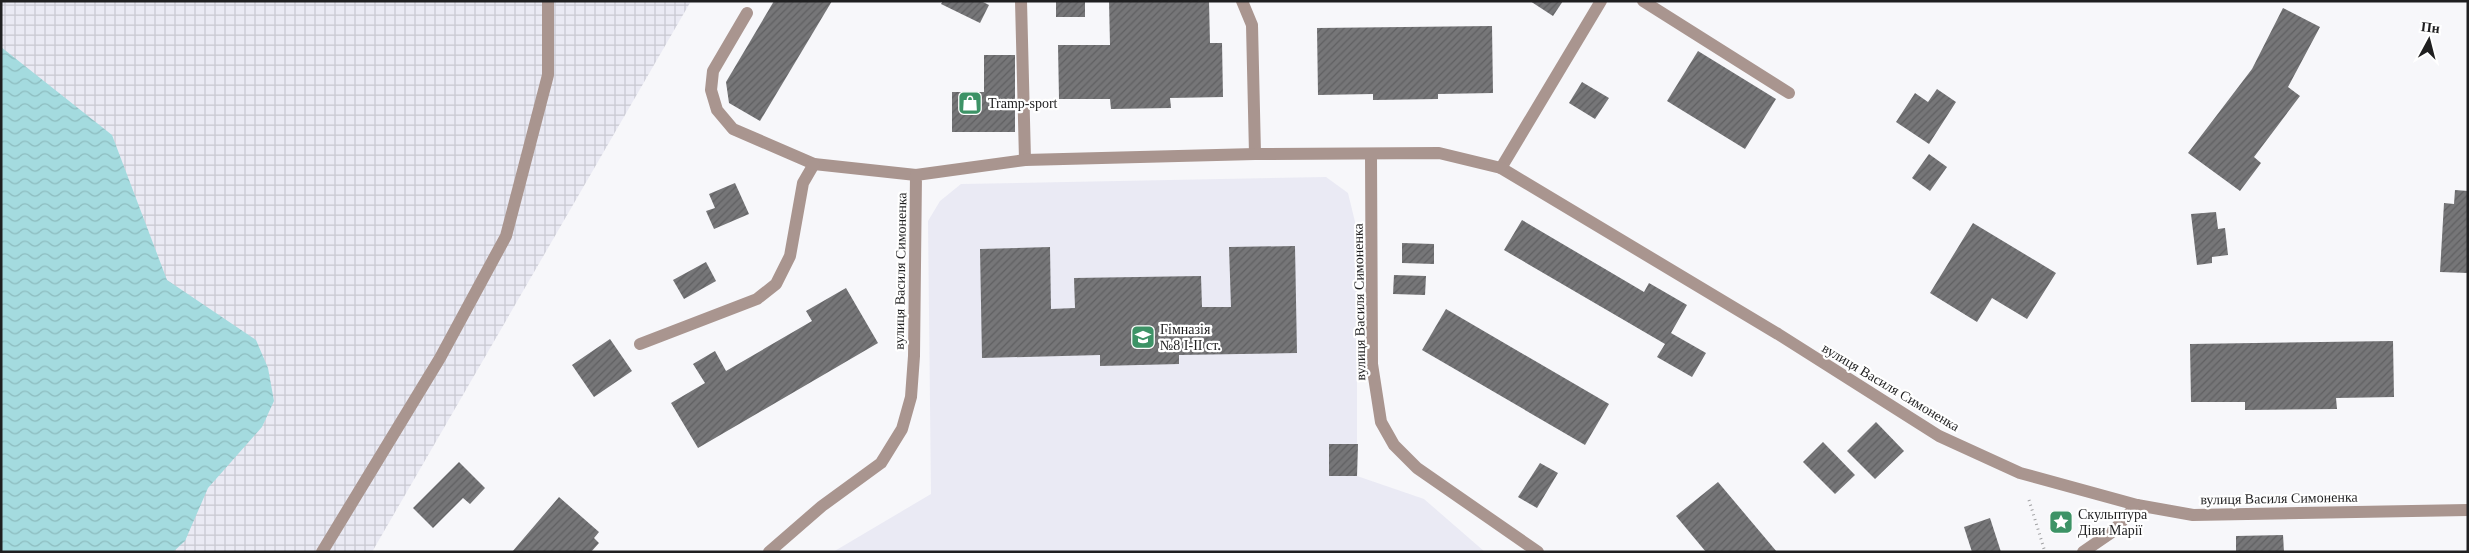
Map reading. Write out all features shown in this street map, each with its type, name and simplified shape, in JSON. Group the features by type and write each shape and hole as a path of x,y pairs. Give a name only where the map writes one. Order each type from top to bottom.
{"street":[{"path":"322,552 440,358 506,236 548,75 548,1"},
{"path":"1021,1 1025,160"},
{"path":"1242,1 1252,24 1255,154"},
{"path":"1501,168 1601,1"},
{"path":"1643,1 1789,93"},
{"path":"747,13 713,71 711,90 718,110 733,128 814,164 916,175"},
{"name":"вулиця Василя Симоненка","path":"769,552 822,506 881,463 902,429 910,397 914,356 916,175 1025,160 1255,154 1371,156 1439,153 1501,168 1778,334 1939,436 2020,474 2136,505 2193,515 2468,510"},
{"name":"вулиця Василя Симоненка","path":"1371,156 1372,364 1381,422 1394,445 1417,468 1538,552"},
{"path":"640,344 757,299 776,284 790,256 803,183 814,164"},
{"path":"2083,552 2112,532 2136,505"}],"path":[{"path":"2020,474 2045,552"}],"shaded area":[{"path":"1,1 691,1 372,552 1,552"},
{"name":"Гімназія №8 I-II ст.","path":"1326,177 1348,193 1357,230 1357,476 1424,499 1485,552 833,552 931,494 928,221 940,201 961,184"}],"water":[{"path":"1,47 112,135 167,280 256,340 268,368 274,401 262,427 208,488 185,541 173,552 1,552"}],"building":[{"path":"774,1 832,1 760,121 729,103 726,82"},
{"path":"943,1 981,1 989,5 980,23 941,4"},
{"path":"1056,1 1085,1 1085,17 1056,17"},
{"path":"1109,1 1209,1 1210,43 1222,43 1223,97 1170,98 1171,108 1111,109 1110,99 1059,99 1058,45 1110,45"},
{"path":"1530,1 1563,1 1553,16"},
{"path":"2283,8 2320,27 2288,87 2300,96 2254,157 2261,163 2240,191 2188,153 2252,69"},
{"path":"1492,26 1493,93 1438,94 1438,99 1373,100 1373,94 1318,95 1317,28"},
{"path":"1698,51 1776,99 1745,149 1667,101"},
{"path":"984,55 1015,55 1015,132 952,132 952,92 984,92"},
{"path":"1582,82 1609,98 1595,119 1569,103"},
{"path":"1937,89 1956,102 1929,144 1896,122 1915,93 1928,102"},
{"path":"1929,154 1947,167 1930,191 1912,178"},
{"path":"735,183 749,214 714,229 706,211 715,208 709,194"},
{"path":"2455,190 2468,191 2468,273 2440,272 2444,203 2454,204"},
{"path":"2216,212 2218,229 2225,228 2228,255 2212,257 2212,263 2197,265 2191,214"},
{"path":"1522,220 1644,292 1649,283 1687,305 1671,333 1706,353 1692,377 1657,357 1665,344 1504,250"},
{"path":"1973,223 2056,273 2027,319 1992,298 1977,322 1930,293"},
{"path":"1402,243 1434,244 1434,264 1402,263"},
{"path":"1295,246 1297,353 1179,355 1179,364 1100,366 1100,355 982,358 980,249 1050,247 1051,309 1075,308 1074,278 1201,276 1202,307 1231,307 1229,247"},
{"path":"706,262 716,281 684,299 673,280"},
{"path":"1394,275 1426,276 1425,295 1393,294"},
{"path":"846,288 878,343 698,448 671,403 705,383 693,364 715,351 726,371 812,321 806,311"},
{"path":"1446,309 1609,404 1585,445 1422,350"},
{"path":"610,339 632,371 594,397 572,365"},
{"path":"2393,341 2394,397 2336,398 2337,409 2245,410 2245,402 2191,402 2190,344"},
{"path":"1876,422 1904,451 1875,479 1847,451"},
{"path":"1823,442 1855,475 1835,494 1803,462"},
{"path":"1329,444 1358,444 1357,476 1329,476"},
{"path":"459,462 485,488 470,504 463,498 433,528 413,508"},
{"path":"1540,463 1558,473 1537,508 1518,497"},
{"path":"1718,482 1777,552 1706,552 1676,516"},
{"path":"559,497 599,532 594,538 599,543 591,552 512,552"},
{"path":"1990,518 2001,552 1972,552 1964,527"},
{"path":"2283,535 2284,552 2236,552 2236,536"}],"place":[{"name":"Tramp-sport","path":"970,103"},
{"name":"Гімназія №8 I-II ст.","path":"1143,337"},
{"name":"Скульптура Діви Марії","path":"2061,522"}]}
